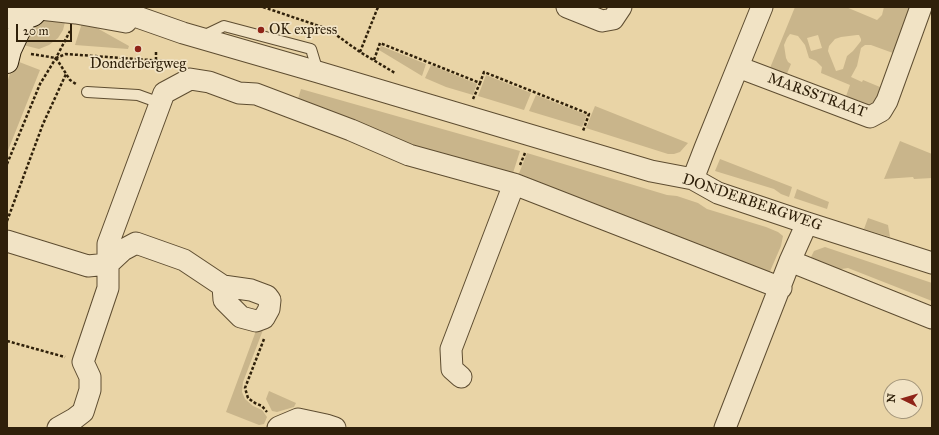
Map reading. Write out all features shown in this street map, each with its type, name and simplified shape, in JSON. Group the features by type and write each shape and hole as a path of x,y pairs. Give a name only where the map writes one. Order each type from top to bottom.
{"street":[{"name":"DONDERBERGWEG","path":"109,7 191,36 318,72 651,171 693,179 718,193 932,263"},
{"path":"567,7 602,21 612,19 621,7"},
{"path":"693,179 704,148 762,7"},
{"name":"MARSSTRAAT","path":"738,67 870,117 881,111 887,101 921,7"},
{"name":"DONDERBERGWEG","path":"28,13 76,13 191,36"},
{"path":"9,56 28,13"},
{"path":"58,428 83,412 90,390 90,377 83,362 108,288 108,244 162,98 190,79 209,82 239,93 256,94 351,130 409,155 514,184 780,288"},
{"path":"461,377 452,369 451,349 514,184"},
{"path":"117,220 136,243 184,260 223,286 251,290 267,296 270,300 269,309 264,318 256,321 242,317 224,300 223,286"},
{"path":"725,428 790,261 807,223"},
{"path":"7,241 88,266 108,264 123,250 136,243"},
{"path":"790,261 932,318"},
{"path":"278,427 298,419 335,428"}],"lane":[{"path":"87,92 162,98"}],"path":[{"path":"263,7 328,29 360,52 400,76"},
{"path":"360,52 378,7"},
{"path":"7,164 40,84 68,37 76,13"},
{"path":"374,60 380,43 480,83 484,72 589,114 577,149"},
{"path":"156,51 156,60"},
{"path":"9,56 56,58 66,54 178,62"},
{"path":"56,58 70,80 87,92"},
{"path":"7,221 43,124 66,74"},
{"path":"514,184 531,135"},
{"path":"264,318 267,327 266,335 245,388 248,398 262,406 278,427"},
{"path":"7,341 83,362"}],"shaded area":[{"path":"795,7 846,7 877,20 882,15 884,7 910,7 893,53 871,45 865,45 861,48 857,66 851,77 880,87 874,103 869,106 845,99 850,85 821,73 822,67 816,61 809,58 805,45 798,36 790,34 784,45 786,58 791,64 786,76 770,68","holes":["818,35 822,48 811,51 807,38","859,35 861,41 847,56 843,69 836,71 828,51 829,46 835,39"]},
{"path":"66,18 63,30 58,38 49,45 39,49 19,44 25,32 42,20"},
{"path":"82,23 88,23 129,46 128,49 75,45"},
{"path":"381,46 426,64 422,76 379,50"},
{"path":"14,60 40,70 7,153 7,83"},
{"path":"431,65 477,84 473,95 446,87 425,78"},
{"path":"486,75 531,93 524,110 478,96"},
{"path":"301,89 520,151 513,173 431,152 297,102"},
{"path":"536,95 587,115 582,127 529,111"},
{"path":"595,106 688,143 680,152 668,154 586,128"},
{"path":"900,141 932,154 932,178 914,179 913,177 884,179"},
{"path":"527,153 667,195 677,196 698,203 707,209 778,232 783,236 781,246 768,276 663,231 621,217 518,176"},
{"path":"720,159 792,187 789,197 774,189 715,171"},
{"path":"797,189 829,202 827,209 794,198"},
{"path":"868,218 888,225 890,237 864,229"},
{"path":"825,247 932,283 932,301 848,268 835,270 810,259 814,251"},
{"path":"261,327 263,330 243,382 242,392 245,399 253,406 262,410 267,417 264,424 259,425 226,412 257,328"},
{"path":"269,391 296,403 294,407 277,412 272,411 266,399"}],"place":[{"name":"OK express","path":"261,30"},
{"name":"Donderbergweg","path":"138,49"}]}
